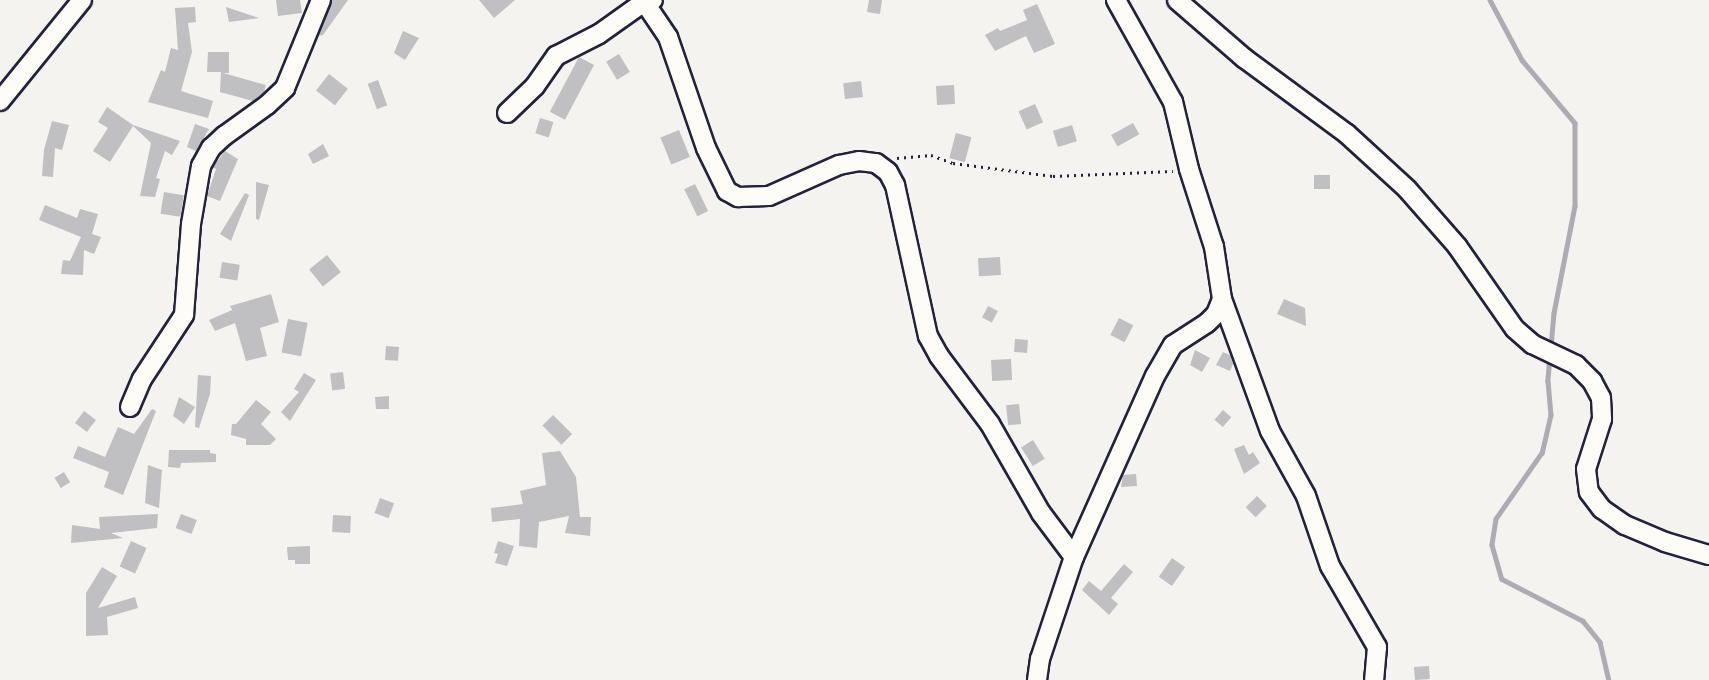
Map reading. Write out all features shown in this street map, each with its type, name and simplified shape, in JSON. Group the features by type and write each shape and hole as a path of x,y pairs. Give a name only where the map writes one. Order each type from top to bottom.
{"street":[{"path":"0,101 82,0"},
{"path":"130,407 142,379 184,315 191,224 201,166 211,148 285,88 321,0"},
{"path":"1116,0 1168,90 1214,247 1222,299 1270,432 1306,496 1330,566 1377,647 1374,680"},
{"path":"1177,0 1244,58 1347,134 1407,189 1457,246 1499,310 1532,344 1576,365 1592,381 1601,398 1601,419 1586,469 1589,492 1602,509 1625,525 1665,542 1709,555"},
{"path":"507,113 535,86 556,56 599,34 646,1 672,46 706,148 727,191 738,197 769,196 839,165 859,161 876,163 888,172 895,185 928,336 939,356 990,424 1041,513 1074,557"},
{"path":"1037,680 1040,659 1074,557 1164,357 1173,345 1208,323 1216,314 1222,299"}],"path":[{"path":"876,163 914,155 931,155 970,166 1074,177 1124,171 1163,173 1189,169"}],"building":[{"path":"276,0 300,0 302,13 278,16"},
{"path":"332,0 348,0 323,35 319,36"},
{"path":"479,0 515,0 494,18"},
{"path":"869,0 882,0 880,14 867,12"},
{"path":"1037,4 1055,44 1034,53 1026,36 995,51 985,35 998,28 1000,31 1027,20 1023,10"},
{"path":"195,7 196,22 188,23 192,52 181,91 213,101 208,118 148,102 161,70 165,72 171,48 178,50 175,8"},
{"path":"226,7 259,18 229,22"},
{"path":"403,31 419,38 405,60 394,53"},
{"path":"208,52 229,52 229,73 223,73 266,85 264,92 253,101 220,92 221,72 207,72"},
{"path":"619,54 630,72 617,80 606,62"},
{"path":"579,57 594,65 565,120 550,112"},
{"path":"329,74 348,89 335,105 316,91"},
{"path":"378,80 387,105 377,109 368,84"},
{"path":"861,81 863,97 845,99 843,83"},
{"path":"954,85 955,104 937,105 936,86"},
{"path":"1035,104 1043,122 1027,130 1019,111"},
{"path":"107,107 133,125 180,141 172,155 165,151 156,178 160,179 155,197 140,196 151,143 133,126 110,162 93,151 108,128 98,122"},
{"path":"540,118 553,122 549,137 535,133"},
{"path":"52,121 69,125 62,150 55,148 53,177 42,176 44,150"},
{"path":"1133,123 1139,134 1117,146 1111,135"},
{"path":"195,124 209,129 196,151 187,147"},
{"path":"1072,125 1077,141 1058,147 1053,131"},
{"path":"679,130 690,157 671,164 660,137"},
{"path":"956,133 971,137 965,162 949,158"},
{"path":"323,144 329,156 313,164 308,154"},
{"path":"225,151 238,159 220,201 207,196 216,169 213,167"},
{"path":"1314,175 1330,175 1330,189 1314,189"},
{"path":"256,182 269,185 259,220 256,219"},
{"path":"695,184 708,211 697,216 684,189"},
{"path":"164,192 184,195 180,217 161,214"},
{"path":"245,193 249,195 231,241 220,234"},
{"path":"45,205 77,218 80,209 98,214 92,234 101,237 94,254 84,250 83,275 61,274 63,260 70,261 81,237 39,220"},
{"path":"327,255 341,272 323,287 309,269"},
{"path":"1000,257 1001,275 979,276 978,258"},
{"path":"222,262 240,265 237,281 219,278"},
{"path":"271,294 279,322 260,328 267,356 246,361 235,323 215,331 209,320 232,310 230,306"},
{"path":"1284,299 1305,308 1306,326 1277,314"},
{"path":"988,306 998,311 992,323 982,318"},
{"path":"1119,318 1133,325 1125,342 1110,335"},
{"path":"288,319 308,323 301,356 282,352"},
{"path":"1015,339 1028,340 1027,353 1014,352"},
{"path":"386,346 399,347 398,361 385,360"},
{"path":"1195,350 1210,358 1202,372 1190,365"},
{"path":"1223,352 1230,355 1233,364 1230,371 1216,365"},
{"path":"1011,359 1012,380 992,381 991,360"},
{"path":"343,372 345,389 332,390 330,374"},
{"path":"304,373 316,380 290,421 281,412 299,392 294,389"},
{"path":"198,375 211,376 210,394 199,428 195,427"},
{"path":"389,396 389,409 376,409 375,397"},
{"path":"179,397 195,407 184,424 173,416"},
{"path":"256,400 271,412 261,424 276,439 270,445 246,445 246,439 231,435 232,424 236,424"},
{"path":"1019,404 1021,424 1008,425 1006,405"},
{"path":"152,409 156,411 123,495 104,487 109,472 73,458 78,446 105,457 118,427 134,434"},
{"path":"1223,410 1231,417 1223,427 1214,420"},
{"path":"84,411 96,420 87,432 75,423"},
{"path":"553,415 572,434 561,445 542,426"},
{"path":"1033,440 1045,459 1033,466 1021,447"},
{"path":"1244,445 1249,455 1253,452 1260,463 1244,474 1234,449"},
{"path":"169,450 210,450 210,453 216,454 216,462 181,463 180,468 168,467"},
{"path":"560,451 576,477 580,517 591,517 590,536 565,533 569,516 539,522 537,548 519,546 520,519 492,522 491,508 523,504 520,491 546,485 542,453"},
{"path":"148,465 162,470 159,508 145,503"},
{"path":"64,472 70,482 61,488 55,478"},
{"path":"1136,474 1137,486 1121,487 1123,475"},
{"path":"1257,496 1267,506 1256,517 1246,507"},
{"path":"380,498 394,503 389,518 375,513"},
{"path":"158,514 157,528 111,533 123,538 71,543 72,525 100,529 99,517"},
{"path":"181,514 197,520 191,534 176,528"},
{"path":"333,515 351,516 350,533 332,532"},
{"path":"131,541 147,548 135,573 120,567"},
{"path":"498,541 514,546 507,566 495,563 498,554 494,553"},
{"path":"310,546 310,564 295,564 295,560 288,560 287,547"},
{"path":"1172,558 1185,567 1172,586 1159,577"},
{"path":"1124,564 1133,572 1111,598 1118,604 1109,615 1082,590 1089,581 1101,591"},
{"path":"102,567 117,576 98,608 135,597 138,608 107,617 108,635 86,636 86,593"},
{"path":"1429,666 1430,679 1415,680 1414,667"}],"waterway":[{"path":"1490,0 1522,60 1575,123 1575,206 1554,313 1551,347"},
{"path":"1550,356 1548,381 1551,415 1542,453 1496,519 1492,545 1502,579 1583,621 1600,642 1609,680"}]}
